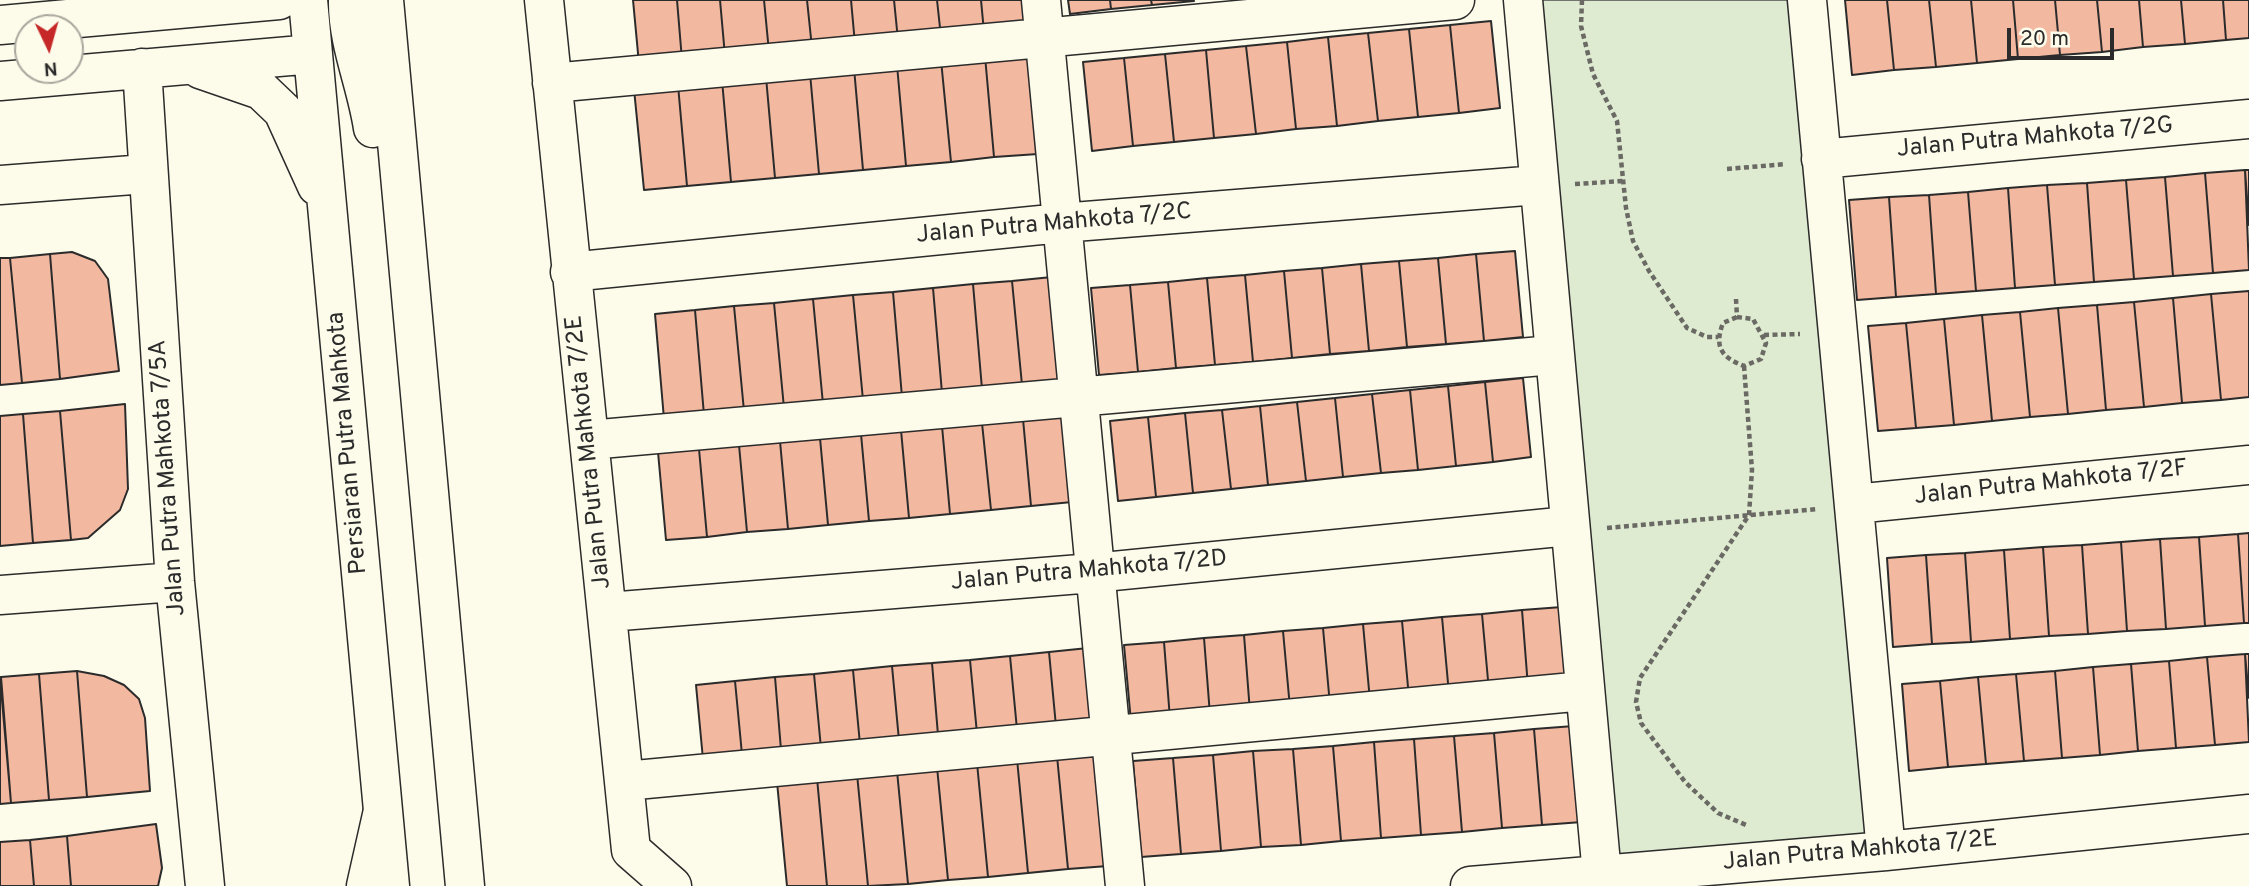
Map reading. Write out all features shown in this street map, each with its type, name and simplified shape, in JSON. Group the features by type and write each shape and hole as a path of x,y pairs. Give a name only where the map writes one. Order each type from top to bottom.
{"street":[{"path":"0,25 122,7 279,0"},
{"path":"310,0 348,9"},
{"name":"Persiaran Putra Mahkota","path":"310,0 390,886"},
{"path":"384,0 466,886"},
{"name":"Jalan Putra Mahkota 7/2E","path":"544,0 631,850 672,886"},
{"path":"552,83 1042,18 1455,0"},
{"path":"1523,0 1555,184 1553,355 1582,528 1584,691 1602,875"},
{"path":"1807,0 1808,161 1842,506 1886,851"},
{"path":"0,81 313,54 348,9"},
{"path":"348,9 368,93 380,170 405,228"},
{"path":"1042,18 1125,886"},
{"path":"182,65 215,72 261,90 283,111 299,151 327,206"},
{"name":"Jalan Putra Mahkota 7/5A","path":"142,68 146,174 175,582 205,886"},
{"name":"Jalan Putra Mahkota 7/2G","path":"1808,161 2249,119"},
{"path":"0,185 146,174"},
{"name":"Jalan Putra Mahkota 7/2C","path":"570,272 1061,223 1555,184"},
{"path":"589,440 1553,355"},
{"name":"Jalan Putra Mahkota 7/2F","path":"1842,506 2249,464"},
{"name":"Jalan Putra Mahkota 7/2D","path":"608,612 1093,573 1582,528"},
{"path":"0,595 175,582"},
{"path":"625,781 1584,691"},
{"name":"Jalan Putra Mahkota 7/2E","path":"1470,886 1886,851 2249,814"},
{"path":"366,886 382,815"}],"path":[{"path":"1582,0 1581,26 1593,74 1617,121 1633,241 1649,271 1687,328 1707,337 1718,337"},
{"path":"1727,169 1808,161"},
{"path":"1555,184 1623,181"},
{"path":"1736,299 1737,317"},
{"path":"1737,317 1753,319 1766,343 1762,359 1744,366 1727,359 1719,348 1718,337 1723,323 1737,317"},
{"path":"1764,335 1805,333"},
{"path":"1744,366 1752,470 1749,515 1640,678 1636,702 1640,723 1685,782 1718,813 1755,828"},
{"path":"1582,528 1842,506"}],"green space":[{"path":"1533,0 1793,0 1877,837 1612,859"}],"building":[{"path":"633,0 677,0 682,60 639,64"},
{"path":"677,0 720,0 725,56 682,60"},
{"path":"720,0 764,0 769,52 725,56"},
{"path":"764,0 807,0 812,48 769,52"},
{"path":"807,0 851,0 855,44 812,48"},
{"path":"851,0 894,0 898,40 855,44"},
{"path":"894,0 937,0 941,37 898,40"},
{"path":"937,0 981,0 984,32 941,37"},
{"path":"981,0 1024,0 1027,28 984,32"},
{"path":"1068,0 1110,0 1111,9 1070,14"},
{"path":"1110,0 1151,0 1152,5 1111,9"},
{"path":"1151,0 1193,0 1194,1 1152,5"},
{"path":"1845,0 1887,0 1894,70 1852,75"},
{"path":"1887,0 1929,0 1936,67 1894,70"},
{"path":"1929,0 1971,0 1977,63 1936,67"},
{"path":"1971,0 2013,0 2018,59 1977,63"},
{"path":"2013,0 2055,0 2060,55 2018,59"},
{"path":"2055,0 2097,0 2102,52 2060,55"},
{"path":"2097,0 2139,0 2143,47 2102,52"},
{"path":"2139,0 2181,0 2185,44 2143,47"},
{"path":"2181,0 2223,0 2226,40 2185,44"},
{"path":"2223,0 2249,0 2249,38 2226,40"},
{"path":"1491,21 1500,108 1459,113 1450,25"},
{"path":"1450,25 1459,113 1418,117 1409,29"},
{"path":"1409,29 1418,117 1378,121 1368,33"},
{"path":"1368,33 1378,121 1337,126 1328,37"},
{"path":"1328,37 1337,126 1296,129 1287,42"},
{"path":"1287,42 1296,129 1256,134 1246,46"},
{"path":"1246,46 1256,134 1214,138 1206,50"},
{"path":"1206,50 1214,138 1174,142 1165,54"},
{"path":"1029,52 1038,154 994,157 985,56"},
{"path":"1165,54 1174,142 1133,146 1124,58"},
{"path":"985,56 994,157 951,162 941,60"},
{"path":"1124,58 1133,146 1092,151 1083,62"},
{"path":"941,60 951,162 906,166 897,65"},
{"path":"897,65 906,166 863,170 854,68"},
{"path":"854,68 863,170 819,174 810,73"},
{"path":"810,73 819,174 775,178 766,77"},
{"path":"766,77 775,178 731,182 722,80"},
{"path":"722,80 731,182 687,186 678,85"},
{"path":"678,85 687,186 644,190 634,89"},
{"path":"2245,170 2249,170 2249,225"},
{"path":"2245,170 2249,270 2213,273 2205,173"},
{"path":"2205,173 2213,273 2173,276 2165,177"},
{"path":"2165,177 2173,276 2134,279 2126,180"},
{"path":"2126,180 2134,279 2094,282 2087,183"},
{"path":"2087,183 2094,282 2055,285 2047,185"},
{"path":"2047,185 2055,285 2015,288 2008,188"},
{"path":"2008,188 2015,288 1976,291 1968,192"},
{"path":"1968,192 1976,291 1936,294 1929,195"},
{"path":"1929,195 1936,294 1896,297 1889,197"},
{"path":"1889,197 1896,297 1857,300 1849,200"},
{"path":"1515,251 1523,337 1484,341 1476,254"},
{"path":"72,252 95,261 108,279 119,371 60,379 50,254"},
{"path":"50,254 60,379 22,383 10,258"},
{"path":"1476,254 1484,341 1446,344 1438,258"},
{"path":"0,258 10,258 22,383 0,385"},
{"path":"1438,258 1446,344 1407,347 1399,261"},
{"path":"1399,261 1407,347 1369,351 1361,264"},
{"path":"1361,264 1369,351 1330,354 1322,268"},
{"path":"1322,268 1330,354 1292,358 1284,271"},
{"path":"1284,271 1292,358 1253,362 1245,275"},
{"path":"1245,275 1253,362 1215,365 1207,278"},
{"path":"1052,277 1062,382 1022,385 1012,281"},
{"path":"1207,278 1215,365 1176,368 1168,282"},
{"path":"1012,281 1022,385 982,389 973,284"},
{"path":"1168,282 1176,368 1138,372 1130,285"},
{"path":"973,284 982,389 942,393 933,288"},
{"path":"1130,285 1138,372 1099,375 1091,288"},
{"path":"933,288 942,393 902,397 893,292"},
{"path":"2249,291 2249,397 2221,400 2211,294"},
{"path":"893,292 902,397 863,400 853,295"},
{"path":"2211,294 2221,400 2182,403 2173,298"},
{"path":"853,295 863,400 823,404 813,299"},
{"path":"2173,298 2182,403 2144,407 2134,302"},
{"path":"813,299 823,404 784,408 774,303"},
{"path":"2134,302 2144,407 2106,410 2097,305"},
{"path":"774,303 784,408 744,411 734,306"},
{"path":"2097,305 2106,410 2068,414 2058,308"},
{"path":"734,306 744,411 704,415 695,310"},
{"path":"2058,308 2068,414 2030,417 2020,312"},
{"path":"695,310 704,415 664,419 655,314"},
{"path":"2020,312 2030,417 1992,421 1982,315"},
{"path":"1982,315 1992,421 1954,425 1944,319"},
{"path":"1944,319 1954,425 1916,428 1906,323"},
{"path":"1906,323 1916,428 1878,431 1868,326"},
{"path":"1523,378 1531,457 1493,462 1485,382"},
{"path":"1485,382 1493,462 1456,466 1448,386"},
{"path":"1448,386 1456,466 1418,470 1410,390"},
{"path":"1410,390 1418,470 1381,473 1372,394"},
{"path":"1372,394 1381,473 1343,477 1335,398"},
{"path":"1335,398 1343,477 1306,481 1297,402"},
{"path":"1297,402 1306,481 1268,485 1260,406"},
{"path":"125,404 128,489 120,510 88,538 71,540 60,411"},
{"path":"1260,406 1268,485 1231,489 1222,410"},
{"path":"1222,410 1231,489 1193,493 1185,413"},
{"path":"60,411 71,540 33,543 23,414"},
{"path":"1185,413 1193,493 1156,497 1148,417"},
{"path":"23,414 33,543 0,546 0,416"},
{"path":"1064,415 1072,502 1031,506 1023,419"},
{"path":"1148,417 1156,497 1118,501 1110,421"},
{"path":"1023,419 1031,506 991,510 982,423"},
{"path":"982,423 991,510 950,514 942,426"},
{"path":"942,426 950,514 909,518 901,430"},
{"path":"901,430 909,518 869,521 861,434"},
{"path":"861,434 869,521 828,525 820,438"},
{"path":"820,438 828,525 788,529 780,441"},
{"path":"780,441 788,529 747,532 739,445"},
{"path":"739,445 747,532 707,537 699,449"},
{"path":"699,449 707,537 666,540 658,452"},
{"path":"2249,533 2249,623 2244,623 2238,534"},
{"path":"2238,534 2244,623 2205,626 2199,537"},
{"path":"2199,537 2205,626 2166,629 2160,539"},
{"path":"2160,539 2166,629 2127,631 2121,542"},
{"path":"2121,542 2127,631 2088,634 2082,545"},
{"path":"2082,545 2088,634 2049,636 2043,547"},
{"path":"2043,547 2049,636 2010,639 2004,550"},
{"path":"2004,550 2010,639 1971,642 1965,553"},
{"path":"1965,553 1971,642 1932,644 1926,555"},
{"path":"1926,555 1932,644 1893,647 1887,558"},
{"path":"1562,607 1568,684 1528,687 1522,610"},
{"path":"1522,610 1528,687 1489,691 1482,614"},
{"path":"1482,614 1489,691 1449,694 1442,617"},
{"path":"1442,617 1449,694 1409,698 1402,621"},
{"path":"1402,621 1409,698 1370,701 1363,624"},
{"path":"1363,624 1370,701 1330,705 1323,628"},
{"path":"1323,628 1330,705 1290,708 1283,631"},
{"path":"1283,631 1290,708 1250,712 1244,635"},
{"path":"1244,635 1250,712 1210,715 1204,638"},
{"path":"1204,638 1210,715 1170,719 1164,642"},
{"path":"1164,642 1170,719 1131,722 1124,645"},
{"path":"1088,648 1096,733 1057,737 1049,652"},
{"path":"1049,652 1057,737 1018,740 1010,656"},
{"path":"2245,654 2249,654 2249,698"},
{"path":"2245,654 2249,742 2215,745 2207,657"},
{"path":"1010,656 1018,740 978,744 970,660"},
{"path":"2207,657 2215,745 2176,748 2169,661"},
{"path":"970,660 978,744 939,747 932,663"},
{"path":"2169,661 2176,748 2138,751 2131,664"},
{"path":"932,663 939,747 900,751 892,666"},
{"path":"2131,664 2138,751 2100,755 2093,667"},
{"path":"892,666 900,751 861,755 853,670"},
{"path":"2093,667 2100,755 2062,758 2055,671"},
{"path":"853,670 861,755 822,759 814,674"},
{"path":"77,671 87,797 49,800 39,674"},
{"path":"77,671 104,676 124,685 139,699 145,718 150,791 87,797"},
{"path":"2055,671 2062,758 2024,761 2016,674"},
{"path":"39,674 49,800 11,803 1,677"},
{"path":"814,674 822,759 782,762 775,677"},
{"path":"2016,674 2024,761 1986,764 1978,677"},
{"path":"0,677 11,803 0,804"},
{"path":"775,677 782,762 743,765 735,681"},
{"path":"1978,677 1986,764 1948,767 1940,681"},
{"path":"735,681 743,765 704,770 696,685"},
{"path":"1940,681 1948,767 1909,771 1902,684"},
{"path":"1574,726 1582,822 1542,825 1534,729"},
{"path":"1534,729 1542,825 1502,828 1494,733"},
{"path":"1494,733 1502,828 1462,832 1454,736"},
{"path":"1454,736 1462,832 1421,835 1414,739"},
{"path":"1414,739 1421,835 1381,838 1374,742"},
{"path":"1374,742 1381,838 1341,841 1333,746"},
{"path":"1333,746 1341,841 1301,845 1293,749"},
{"path":"1293,749 1301,845 1261,847 1253,751"},
{"path":"1253,751 1261,847 1221,851 1213,755"},
{"path":"1097,752 1108,866 1068,869 1057,756"},
{"path":"1213,755 1221,851 1181,854 1173,758"},
{"path":"1057,756 1068,869 1028,873 1017,759"},
{"path":"1173,758 1181,854 1141,857 1133,761"},
{"path":"1017,759 1028,873 988,877 977,763"},
{"path":"977,763 988,877 948,880 937,767"},
{"path":"937,767 948,880 908,884 897,771"},
{"path":"897,771 908,884 868,886 857,774"},
{"path":"857,774 868,886 827,886 817,778"},
{"path":"817,778 827,886 787,886 777,782"},
{"path":"156,824 162,868 158,886 71,886 67,836"},
{"path":"67,836 71,886 34,886 30,840"},
{"path":"30,840 34,886 0,886 0,842"}]}
